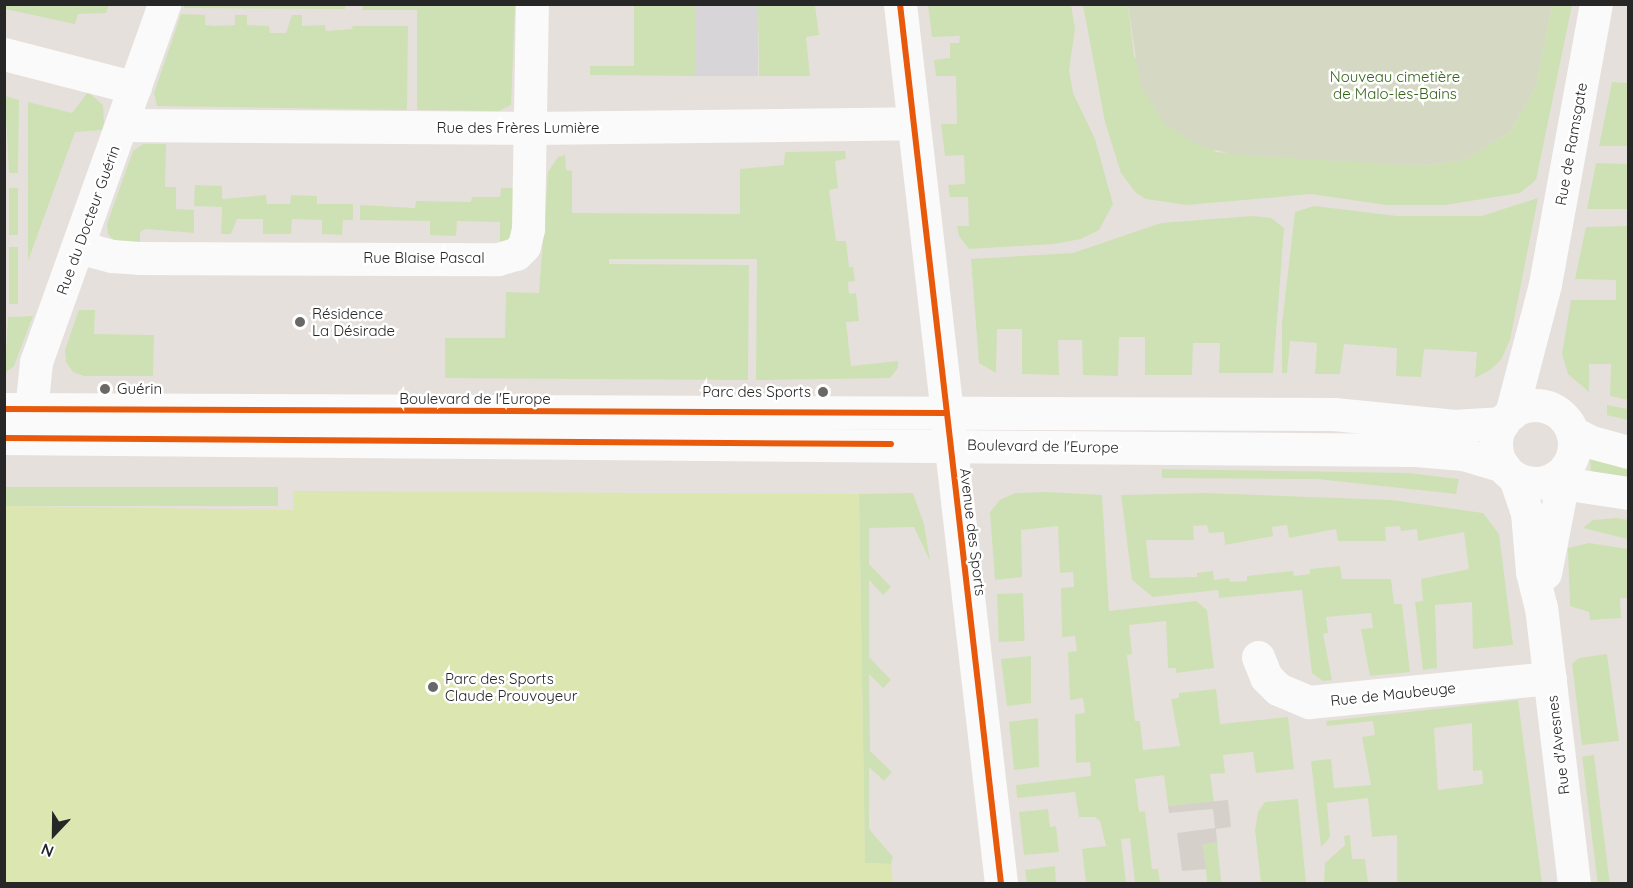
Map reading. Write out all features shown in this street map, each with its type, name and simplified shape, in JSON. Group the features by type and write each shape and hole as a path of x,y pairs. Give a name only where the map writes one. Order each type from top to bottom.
{"street":[{"name":"Rue du Docteur Guérin","path":"17,424 36,362 123,125 164,4"},
{"name":"Rue Blaise Pascal","path":"78,247 112,256 139,258 511,257 524,246 528,235 532,4"},
{"name":"Avenue des Sports","path":"900,4 945,413 1001,884"},
{"name":"Rue de Ramsgate","path":"1507,418 1545,284 1596,4"},
{"path":"4,54 135,88"},
{"name":"Rue des Frères Lumière","path":"123,125 531,129 913,123"},
{"name":"Rue de Ramsgate","path":"1545,284 1543,369 1563,421"},
{"path":"1629,452 1591,442 1563,421 1532,405 1507,418 1496,446 1509,472 1534,483 1558,477 1629,493"},
{"name":"Boulevard de l'Europe","path":"17,424 945,413 1334,414 1454,426 1507,418"},
{"path":"1558,477 1573,451 1563,421"},
{"name":"Boulevard de l'Europe","path":"17,424 949,445 1416,450 1463,454 1509,472"},
{"name":"Rue d'Avesnes","path":"1509,472 1527,512 1532,572 1541,607 1574,884"},
{"name":"Rue d'Avesnes","path":"1541,607 1558,477"},
{"name":"Rue de Maubeuge","path":"1258,657 1266,676 1278,689 1309,702 1550,678"}],"shaded area":[{"path":"695,5 758,5 758,76 695,76"},
{"path":"1228,800 1231,827 1216,829 1217,842 1203,844 1206,869 1182,871 1177,833 1215,828 1213,809 1169,813 1168,806"}],"green space":[{"path":"5,4 109,5 106,13 78,14 75,24 5,9"},
{"path":"185,4 345,4 345,9 184,8"},
{"path":"363,4 515,5 511,105 499,111 417,110 417,10 362,10"},
{"name":"Nouveau cimetière de Malo-les-Bains","path":"1128,4 1552,5 1536,87 1510,132 1465,160 1421,166 1236,155 1199,146 1165,124 1140,85"},
{"path":"634,5 695,5 695,76 590,75 590,66 634,66"},
{"path":"758,5 815,5 819,35 806,37 810,76 759,76"},
{"path":"928,5 1071,5 1075,29 1069,70 1073,93 1095,139 1113,204 1099,230 1081,239 1054,244 969,249 959,236 957,226 969,226 968,197 950,197 948,185 965,184 964,155 945,156 941,124 957,124 956,76 936,76 934,60 950,58 950,43 959,43 960,36 932,37"},
{"path":"1083,5 1128,5 1134,56 1216,152 1421,166 1465,160 1510,132 1536,87 1552,5 1572,5 1536,180 1520,193 1445,205 1386,205 1311,194 1187,205 1146,199 1136,193 1121,173 1105,122"},
{"path":"181,14 205,15 205,25 214,26 235,25 235,15 247,15 247,25 269,26 270,33 286,33 292,15 302,15 302,26 325,25 326,31 352,29 353,26 408,26 407,110 157,106 154,93"},
{"path":"1612,82 1628,83 1628,146 1599,146"},
{"path":"88,92 103,105 102,130 75,132 28,261 28,102 72,113"},
{"path":"5,96 19,100 18,173 9,173"},
{"path":"143,144 166,144 165,187 176,187 176,209 194,210 194,233 146,229 140,232 140,245 115,242 108,234 107,224 133,151"},
{"path":"845,151 846,159 835,161 838,188 829,190 836,241 846,241 849,267 853,267 855,281 848,282 849,294 856,293 859,321 846,322 851,366 898,361 898,368 890,378 756,380 757,259 609,259 609,264 749,265 748,380 445,378 445,338 505,338 506,292 539,293 548,172 558,157 565,155 566,170 572,171 572,213 740,214 740,169 784,165 785,152"},
{"path":"1596,163 1628,164 1628,209 1587,209"},
{"path":"195,185 222,186 222,199 266,195 267,204 290,204 291,195 317,196 317,204 353,204 353,220 343,220 342,235 322,234 322,220 292,219 291,234 263,234 263,219 237,219 231,234 221,234 222,207 194,206"},
{"path":"9,188 18,188 18,235 9,235"},
{"path":"501,188 514,188 514,233 500,248 500,222 457,221 456,236 430,235 430,221 360,220 360,205 415,208 416,201 471,202 472,197 500,197"},
{"path":"1538,198 1510,340 1501,360 1490,370 1475,378 1477,352 1424,349 1421,377 1396,376 1397,348 1344,344 1340,374 1315,374 1317,343 1290,341 1287,373 1282,373 1282,324 1295,212 1314,206 1397,216 1482,216"},
{"path":"1252,216 1271,218 1284,228 1273,373 1219,373 1220,343 1193,343 1192,375 1145,375 1145,337 1119,337 1118,376 1083,375 1082,340 1058,340 1059,375 1022,374 1022,329 997,329 996,373 979,363 971,259 1073,253 1161,223"},
{"path":"1628,226 1628,400 1610,396 1611,364 1589,364 1589,392 1568,374 1562,354 1571,300 1616,300 1616,280 1575,279 1586,227"},
{"path":"9,247 18,247 18,304 9,304"},
{"path":"79,310 95,310 94,334 154,335 153,376 84,376 73,372 66,362 65,350"},
{"path":"33,316 14,366 5,373 8,317"},
{"path":"1607,405 1628,409 1628,420 1607,415"},
{"path":"1590,459 1628,460 1628,486 1591,472"},
{"path":"1162,469 1408,473 1459,479 1456,494 1317,479 1162,478"},
{"path":"5,487 278,487 278,506 5,506"},
{"name":"Parc des Sports Claude Prouvoyeur","path":"293,491 859,494 865,863 891,864 893,883 5,883 5,506 294,510"},
{"path":"913,493 924,524 930,561 914,527 869,528 869,564 891,587 883,595 869,580 869,657 891,680 883,688 869,674 870,751 892,772 884,781 869,767 869,829 893,857 891,864 865,863 859,494"},
{"path":"1015,493 1102,495 1109,611 1196,601 1207,610 1214,668 1176,673 1176,668 1168,668 1166,621 1129,625 1132,654 1127,655 1135,721 1140,721 1143,750 1180,746 1171,699 1179,698 1179,693 1216,689 1220,724 1288,717 1294,769 1256,773 1253,752 1223,755 1225,773 1210,774 1214,802 1168,806 1164,775 1135,779 1139,812 1145,811 1152,869 1158,869 1160,883 1135,883 1130,838 1121,839 1126,883 1086,883 1082,849 1106,846 1100,821 1095,817 1079,817 1075,792 1017,798 1016,785 1091,776 1090,762 1076,763 1075,714 1085,713 1083,698 1070,700 1068,652 1077,651 1075,636 1062,637 1061,588 1074,587 1073,572 1060,573 1058,526 1021,530 1022,577 995,580 990,512 1000,500"},
{"path":"1205,493 1392,500 1483,513 1499,534 1513,645 1473,649 1472,602 1435,605 1437,668 1423,670 1415,602 1423,601 1421,579 1469,569 1464,532 1418,541 1417,529 1401,531 1400,526 1385,527 1386,541 1338,541 1336,529 1289,538 1287,525 1272,527 1273,536 1225,545 1224,532 1209,533 1207,525 1193,526 1194,540 1146,540 1150,578 1197,577 1197,573 1213,571 1214,580 1229,578 1230,582 1247,581 1247,576 1293,571 1294,576 1310,574 1310,569 1340,566 1342,579 1391,579 1394,604 1402,604 1410,672 1370,676 1361,629 1373,628 1371,613 1326,617 1328,633 1323,634 1332,680 1323,681 1312,673 1302,590 1219,598 1218,590 1153,597 1132,580 1121,495"},
{"path":"1617,518 1628,520 1628,539 1583,528 1593,520"},
{"path":"1589,543 1628,549 1628,598 1620,598 1621,618 1590,620 1589,612 1570,606 1568,548"},
{"path":"1023,593 1025,641 999,642 997,594"},
{"path":"1607,654 1619,741 1582,745 1572,664 1579,658"},
{"path":"1031,656 1031,703 1007,706 1001,659"},
{"path":"1518,700 1542,883 1397,883 1397,835 1372,837 1368,798 1327,803 1330,837 1321,847 1311,761 1331,759 1334,788 1371,785 1362,737 1375,735 1373,721 1327,726 1326,721","holes":["1472,723 1473,771 1482,770 1483,784 1438,790 1434,728"]},
{"path":"1038,718 1039,767 1014,770 1009,722"},
{"path":"1594,755 1610,883 1598,884 1582,756"},
{"path":"1298,799 1306,883 1261,883 1255,830 1258,812 1265,802"},
{"path":"1048,809 1050,827 1056,826 1059,852 1024,855 1019,812"},
{"path":"1350,835 1352,859 1365,859 1368,883 1324,883 1325,863 1345,845 1344,836"},
{"path":"1217,842 1221,883 1207,884 1203,843"},
{"path":"1055,866 1056,883 1027,883 1025,870"}],"cycle path":[{"path":"900,4 1001,884"},
{"path":"4,409 945,413"},
{"path":"4,438 891,444"}],"place":[{"name":"Résidence La Désirade","path":"300,322"},
{"name":"Guérin","path":"105,389"},
{"name":"Parc des Sports","path":"823,392"},
{"name":"Parc des Sports Claude Prouvoyeur","path":"433,687"}]}
